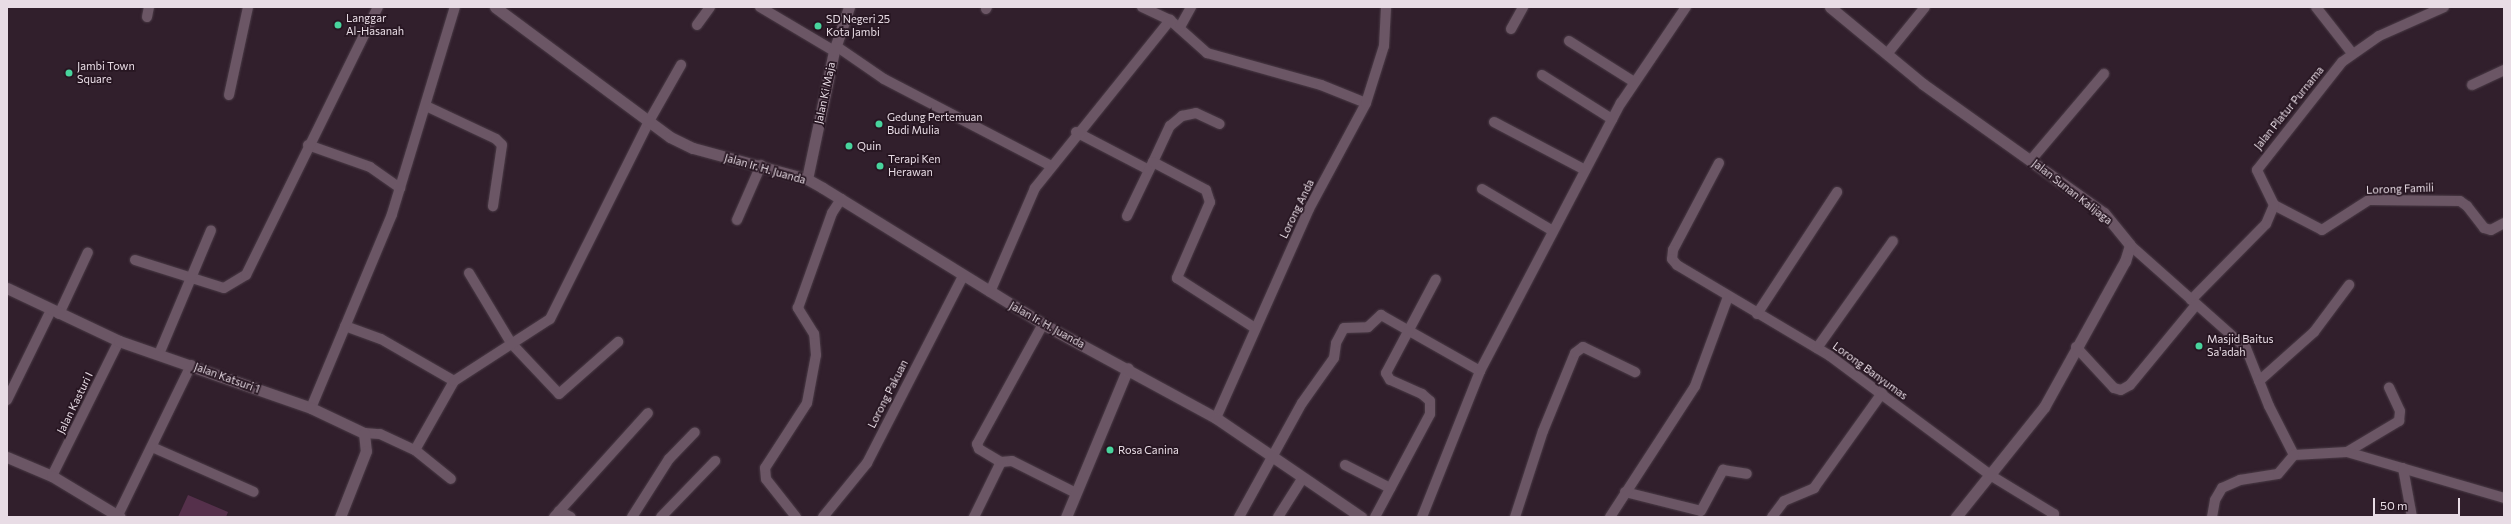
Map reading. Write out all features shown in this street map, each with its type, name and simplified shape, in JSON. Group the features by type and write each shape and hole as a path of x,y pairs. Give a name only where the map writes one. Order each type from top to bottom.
{"street":[{"path":"229,95 248,7"},
{"path":"135,260 224,288 246,274 264,244 308,145 378,7"},
{"path":"311,408 400,188 455,7"},
{"name":"Jalan Ir. H. Juanda","path":"495,7 648,123 693,148 807,179 1043,324 1128,368 1216,418 1271,456 1349,514 1361,517"},
{"path":"698,25 710,7"},
{"path":"760,7 835,48 884,79 1051,166"},
{"name":"Jalan Ki Maja","path":"807,179 835,48 849,7"},
{"path":"1142,7 1170,20 1180,27 1207,53 1321,85 1366,103"},
{"path":"1180,27 1191,7"},
{"name":"Lorong Anda","path":"1216,418 1309,209 1366,103 1384,46 1386,7"},
{"path":"1511,29 1523,7"},
{"name":"Jalan Sunan Kalijaga","path":"1830,7 1923,84 2104,213 2130,245 2246,348 2259,381 2294,455"},
{"path":"1887,54 1925,7"},
{"path":"2316,7 2352,53"},
{"name":"Jalan Platur Purnama","path":"2274,205 2259,179 2257,170 2262,160 2352,53 2379,36 2444,7"},
{"path":"1422,517 1480,371 1612,119 1634,82 1683,8"},
{"path":"990,292 1035,188 1076,132 1170,20"},
{"path":"1569,41 1634,82"},
{"path":"415,450 454,381 511,343 540,326 554,312 559,296 648,123 681,66"},
{"path":"2472,86 2504,70"},
{"path":"2031,160 2104,74"},
{"path":"1542,75 1612,119"},
{"path":"426,106 496,139 502,145 493,206"},
{"path":"1127,216 1170,126 1182,116 1196,113 1220,124"},
{"path":"1494,122 1585,170"},
{"path":"1076,132 1206,190 1211,197 1177,278 1255,328"},
{"path":"308,145 370,167 400,188"},
{"name":"Lorong Banyumas","path":"1719,163 1673,250 1672,259 1728,297 1816,348 1882,393 1990,476 2046,508 2054,514 2052,517"},
{"path":"737,220 760,165"},
{"path":"1482,189 1553,232"},
{"path":"1757,314 1837,192"},
{"path":"796,517 766,479 765,468 807,403 816,355 814,334 798,308 832,213 841,199"},
{"name":"Lorong Famili","path":"2274,205 2322,230 2369,200 2460,201 2467,206 2484,228 2491,230 2504,223"},
{"path":"2076,347 2114,388 2121,390 2130,385 2194,302 2266,224 2274,205"},
{"path":"159,354 189,278 211,230"},
{"path":"1816,348 1893,241"},
{"path":"1956,517 2044,407 2125,261 2130,245"},
{"path":"7,400 88,252"},
{"path":"469,273 511,343 559,394 618,342"},
{"name":"Lorong Pakuan","path":"824,517 866,463 963,276"},
{"path":"1375,517 1431,408 1422,394 1387,377 1386,368 1436,279"},
{"path":"2259,381 2314,332 2349,285"},
{"name":"Jalan Katsuri 1","path":"7,288 119,341 311,408 364,433"},
{"path":"1610,517 1694,386 1728,297"},
{"path":"1239,517 1271,456 1334,358 1336,343 1344,328 1368,327 1381,315 1407,332 1480,371"},
{"path":"1043,324 978,438 979,449 1001,462 1012,461 1076,493"},
{"path":"345,326 381,339 454,381"},
{"name":"Jalan Kasturi I","path":"52,476 119,341"},
{"path":"1515,517 1543,431 1575,353 1583,347 1635,372"},
{"path":"7,457 52,476 119,516 191,365"},
{"path":"1066,517 1128,368"},
{"path":"2347,452 2399,421 2400,411 2389,387"},
{"path":"1772,517 1784,501 1814,488 1882,393"},
{"path":"571,517 557,514 648,413"},
{"path":"632,517 669,459 695,432"},
{"path":"340,517 366,451 364,433 380,434 415,450 451,479"},
{"path":"152,447 254,492"},
{"path":"2212,517 2215,500 2222,488 2240,480 2278,474 2288,467 2294,455 2347,452 2504,498"},
{"path":"661,517 715,461"},
{"path":"974,517 1001,462"},
{"path":"1345,465 1390,488"},
{"path":"2403,468 2412,517"},
{"path":"1625,492 1701,511 1723,470 1747,474"},
{"path":"1278,517 1302,479"}],"shaded area":[{"path":"188,495 228,512 226,517 178,517"}],"place":[{"name":"Langgar Al-Hasanah","path":"338,25"},
{"name":"SD Negeri 25 Kota Jambi","path":"818,26"},
{"name":"Jambi Town Square","path":"69,73"},
{"name":"Gedung Pertemuan Budi Mulia","path":"879,124"},
{"name":"Quin","path":"849,146"},
{"name":"Terapi Ken Herawan","path":"880,166"},
{"name":"Masjid Baitus Sa'adah","path":"2199,346"},
{"name":"Rosa Canina","path":"1110,450"}]}
